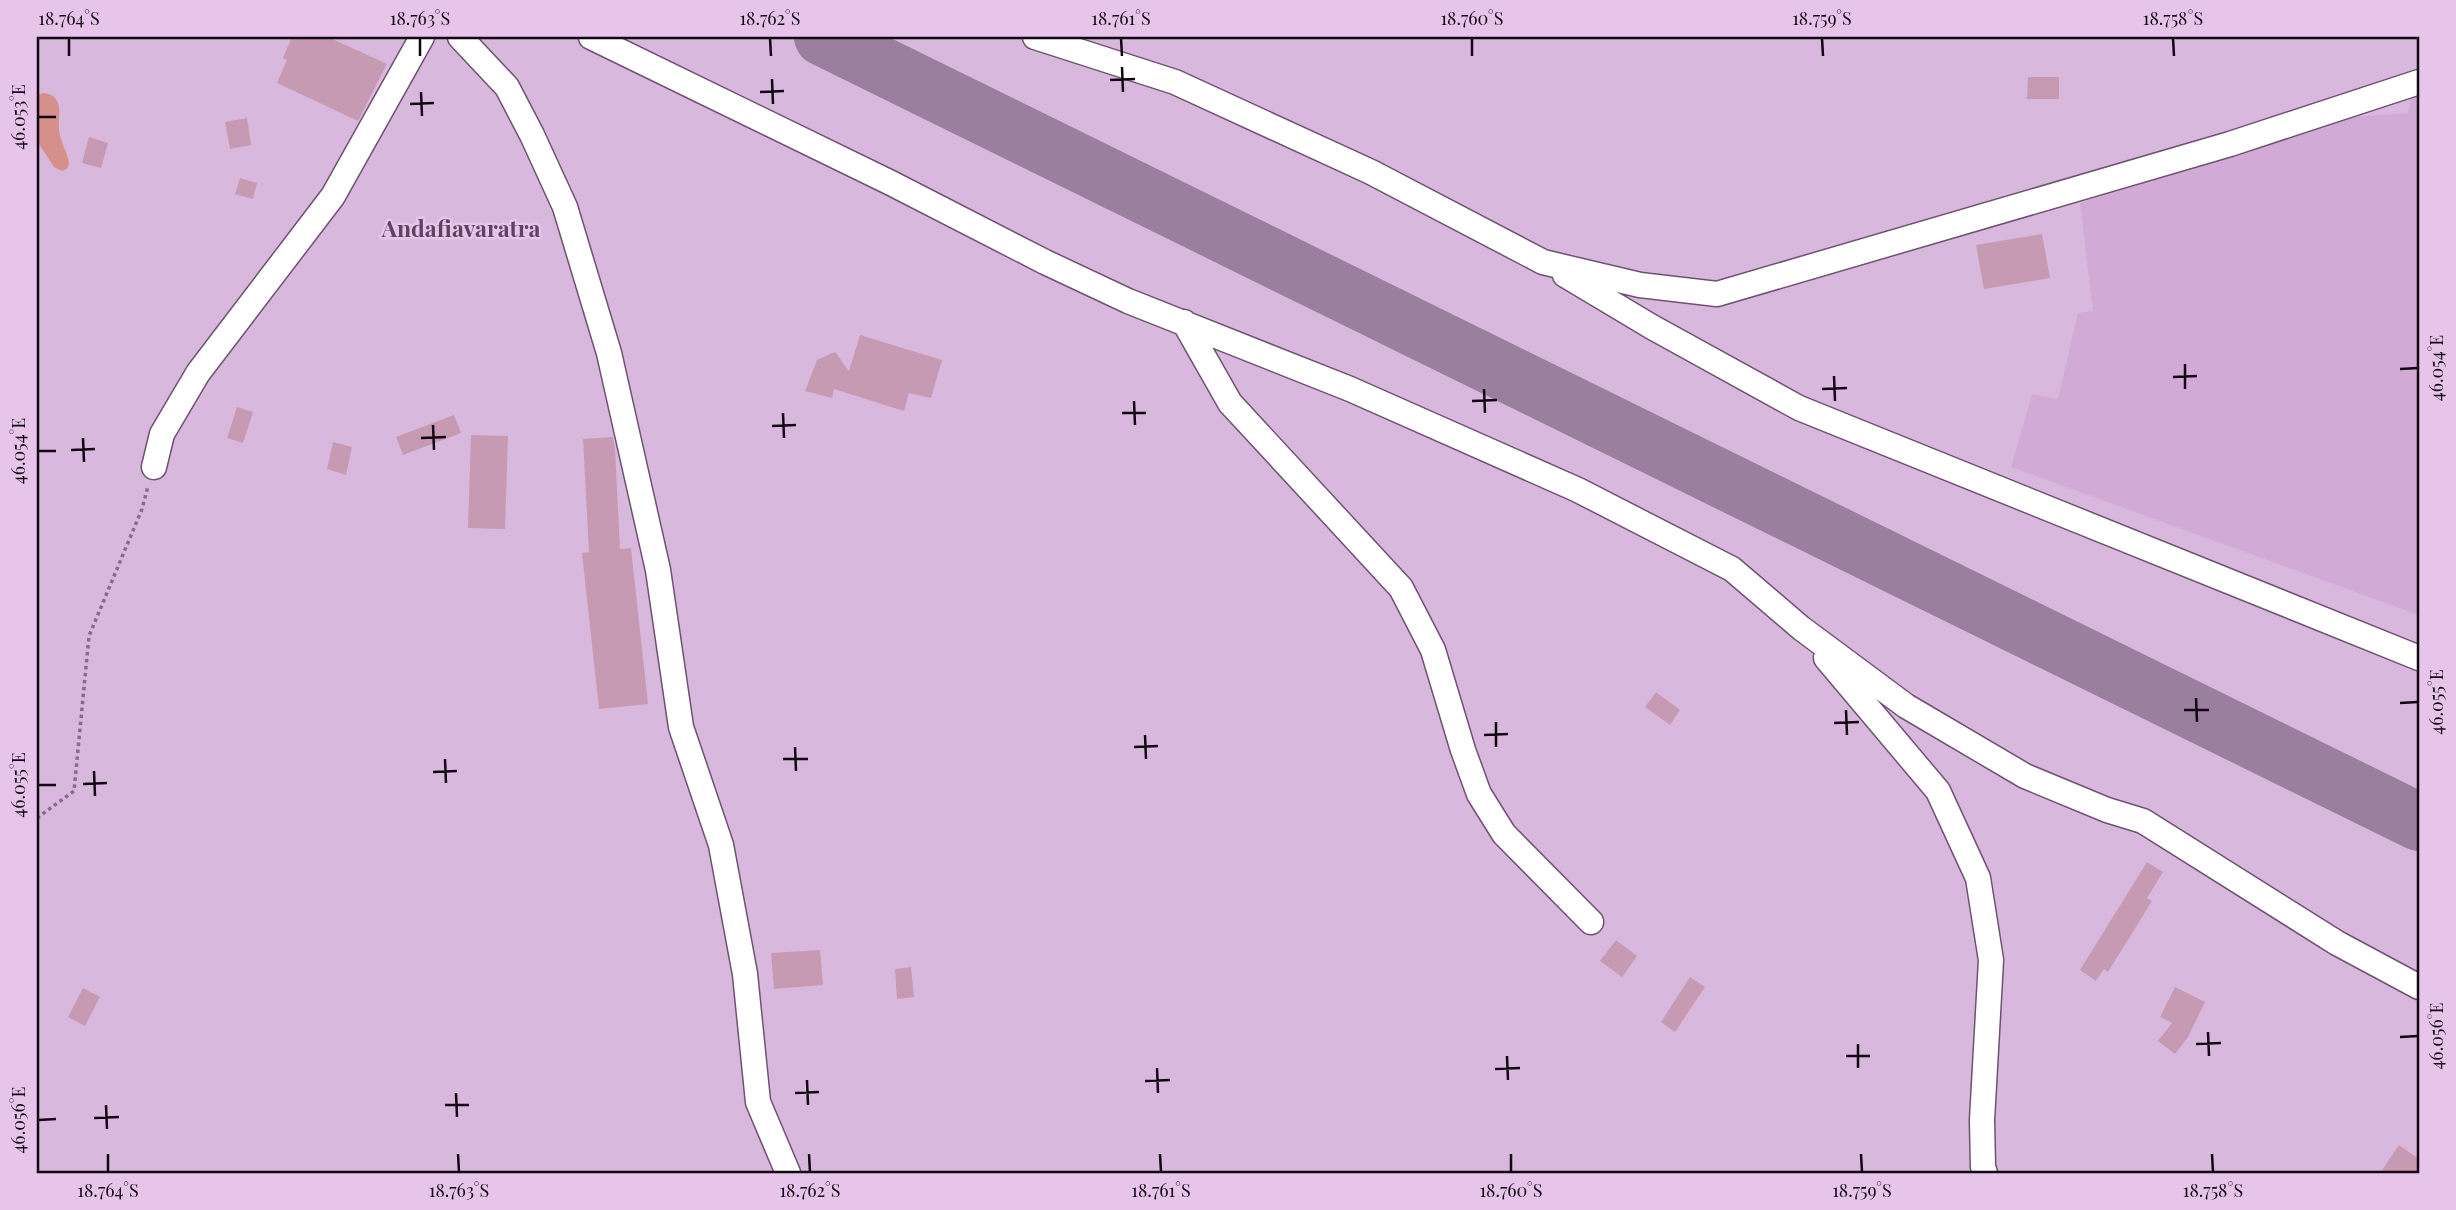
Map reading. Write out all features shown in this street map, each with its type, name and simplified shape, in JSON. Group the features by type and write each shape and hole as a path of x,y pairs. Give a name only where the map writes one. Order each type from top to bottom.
{"street":[{"path":"153,467 162,434 198,373 334,196 422,37"},
{"path":"460,37 507,88 532,135 565,207 609,353 658,570 681,727 721,845 745,974 758,1102 788,1173"},
{"path":"591,37 1128,301 1350,389 1578,490 1732,569 1801,628 1906,706 2025,776 2106,810 2143,821 2337,943 2419,987"},
{"path":"1035,37 1175,82 1371,172 1543,262 1652,327 1799,408 2419,658"},
{"path":"1543,262 1640,285 1717,294 2230,144 2419,82"},
{"path":"2371,98 2419,100"},
{"path":"1184,322 1230,403 1401,589 1433,650 1479,794 1504,834 1591,922"},
{"path":"1801,628 1937,791 1978,878 1991,960 1982,1121 1985,1173"}],"path":[{"path":"37,818 74,790 89,636 142,509 153,467"}],"shaded area":[{"path":"43,93 55,98 59,107 59,130 69,164 67,169 62,171 54,167 37,141 37,96"},
{"path":"2419,93 2419,615 2011,467 2032,394 2058,399 2078,313 2093,311 2080,203 2352,117 2408,113 2412,95"}],"building":[{"path":"292,37 328,37 387,64 358,121 277,83 287,60 283,58"},
{"path":"2028,77 2059,77 2059,99 2027,99"},
{"path":"247,118 251,145 230,149 225,122"},
{"path":"89,137 108,143 101,168 82,163"},
{"path":"240,178 257,183 253,199 235,194"},
{"path":"2042,234 2050,278 1984,289 1976,245"},
{"path":"860,335 942,360 931,398 909,393 904,411 834,389 832,398 805,391 817,360 835,352 849,371"},
{"path":"237,407 253,412 243,443 227,438"},
{"path":"454,415 461,433 403,455 396,437"},
{"path":"471,435 508,436 505,529 468,528"},
{"path":"613,437 620,549 631,548 648,704 599,709 582,553 589,552 583,439"},
{"path":"333,442 352,447 346,475 327,469"},
{"path":"1656,692 1680,710 1670,725 1645,707"},
{"path":"2147,862 2163,872 2147,898 2152,901 2108,972 2104,969 2096,981 2080,970"},
{"path":"1616,940 1637,956 1622,977 1600,961"},
{"path":"820,950 823,985 774,989 771,953"},
{"path":"911,967 914,997 897,999 895,969"},
{"path":"1690,977 1705,987 1675,1032 1661,1022"},
{"path":"2175,987 2205,1002 2188,1037 2175,1054 2158,1041 2172,1023 2160,1017"},
{"path":"83,988 100,997 85,1026 68,1017"},
{"path":"2399,1145 2419,1159 2419,1173 2380,1173"}],"taxiway":[{"path":"823,37 2419,822"}],"district":[{"name":"Andafiavaratra","path":"461,229"}]}
